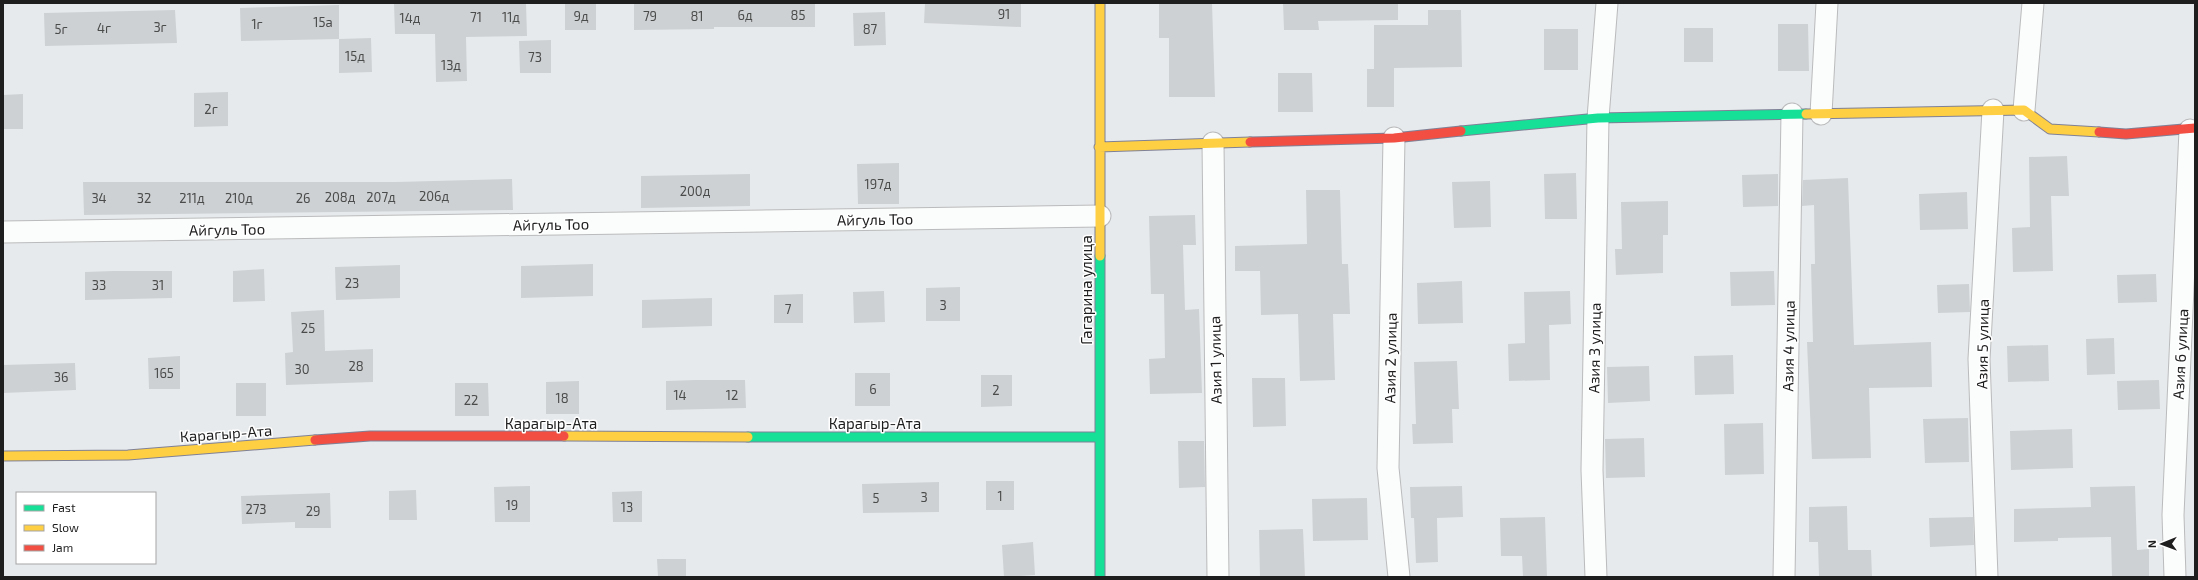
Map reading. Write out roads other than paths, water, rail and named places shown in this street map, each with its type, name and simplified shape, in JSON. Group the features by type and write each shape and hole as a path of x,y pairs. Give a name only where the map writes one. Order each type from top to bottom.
{"street":[{"name":"Гагарина улица","path":"1100,3 1100,577"},
{"name":"Азия 3 улица","path":"1596,577 1592,470 1598,118 1607,3"},
{"path":"1821,114 1828,3"},
{"path":"2024,110 2033,3"},
{"path":"1099,147 1394,138 1598,118 1993,110 2024,110 2050,129 2126,134 2193,129"},
{"name":"Азия 5 улица","path":"1987,577 1979,359 1993,110"},
{"name":"Азия 4 улица","path":"1784,577 1792,114"},
{"name":"Азия 6 улица","path":"2175,577 2173,515 2193,129"},
{"name":"Азия 2 улица","path":"1394,138 1388,468 1399,577"},
{"name":"Азия 1 улица","path":"1212,143 1218,577"},
{"name":"Айгуль Тоо","path":"3,232 1100,216"},
{"name":"Карагыр-Ата","path":"3,456 128,455 370,436 1100,437"}]}
